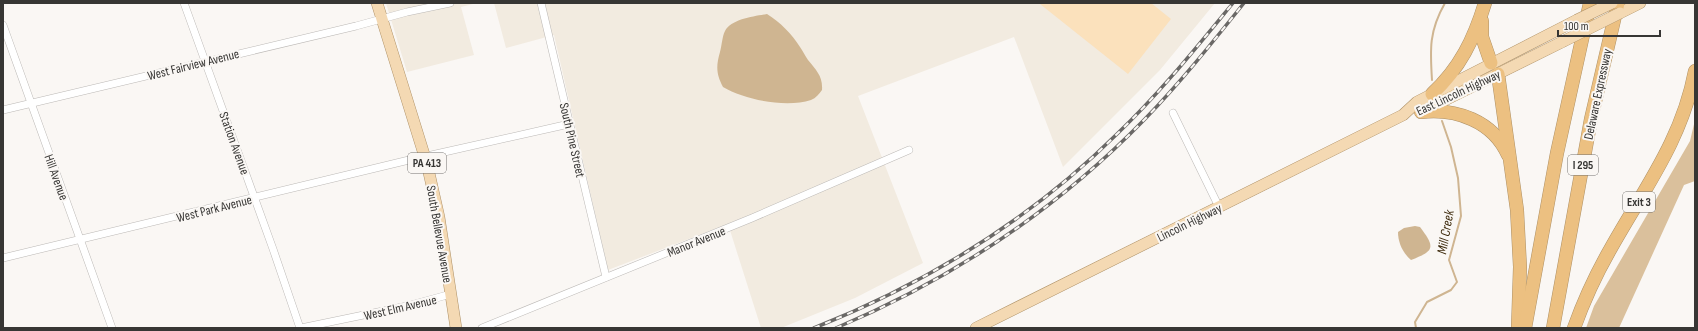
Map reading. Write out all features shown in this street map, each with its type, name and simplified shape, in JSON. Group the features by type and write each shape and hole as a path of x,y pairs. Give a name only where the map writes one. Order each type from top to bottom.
{"highway":[{"name":"Delaware Expressway","path":"1525,328 1557,153 1590,3"},
{"name":"Delaware Expressway","path":"1553,328 1591,119 1618,3"},
{"path":"1484,7 1482,38 1495,69 1511,162 1519,238 1518,328"},
{"path":"1432,94 1458,67 1484,7"},
{"name":"Exit 3","path":"1574,328 1600,267 1652,182 1668,151 1688,98 1695,71"},
{"path":"1421,112 1450,112 1474,120 1495,136 1506,151 1511,162"}],"main road":[{"name":"South Bellevue Avenue","path":"377,3 425,157 439,217 456,328"},
{"name":"East Lincoln Highway","path":"1403,115 1421,112 1565,26 1612,3"},
{"name":"East Lincoln Highway","path":"1403,115 1417,102 1432,94 1562,42 1639,3"},
{"name":"Lincoln Highway","path":"976,328 1403,115"}],"street":[{"name":"Station Avenue","path":"184,3 300,328"},
{"name":"West Fairview Avenue","path":"3,110 450,3"},
{"name":"South Pine Street","path":"541,3 606,277"},
{"name":"Hill Avenue","path":"3,25 112,328"},
{"path":"1173,113 1219,207"},
{"name":"West Park Avenue","path":"3,258 569,124"},
{"name":"Manor Avenue","path":"482,328 752,218 909,150"},
{"name":"West Elm Avenue","path":"300,328 414,304 451,294"}],"shaded area":[{"path":"386,3 477,3 461,7 474,55 407,72"},
{"path":"494,3 1215,3 1160,70 1063,167 1014,37 858,96 923,263 855,298 781,328 761,328 728,224 608,270 554,35 506,48"},
{"path":"1151,3 1171,19 1128,74 1040,4"},
{"path":"767,14 777,21 797,42 818,74 822,85 822,90 813,99 801,102 778,103 743,96 723,87 719,78 717,66 725,31 728,27 738,21"},
{"path":"1695,120 1695,181 1684,185 1619,328 1586,328 1594,306 1690,141"},
{"path":"1415,226 1420,227 1425,234 1429,240 1430,248 1424,254 1411,260 1402,248 1398,232 1404,228"}],"waterway":[{"name":"Mill Creek","path":"1432,80 1431,49 1433,31 1445,3"},
{"name":"Mill Creek","path":"1416,328 1415,322 1427,302 1451,290 1457,282 1449,260 1461,216 1458,178 1451,147 1442,121"}],"railway":[{"path":"814,328 897,291 937,270 1013,221 1049,194 1084,165 1133,119 1177,70 1233,3"},
{"path":"836,328 879,309 961,264 1000,239 1075,184 1144,120 1196,63 1244,3"}]}
